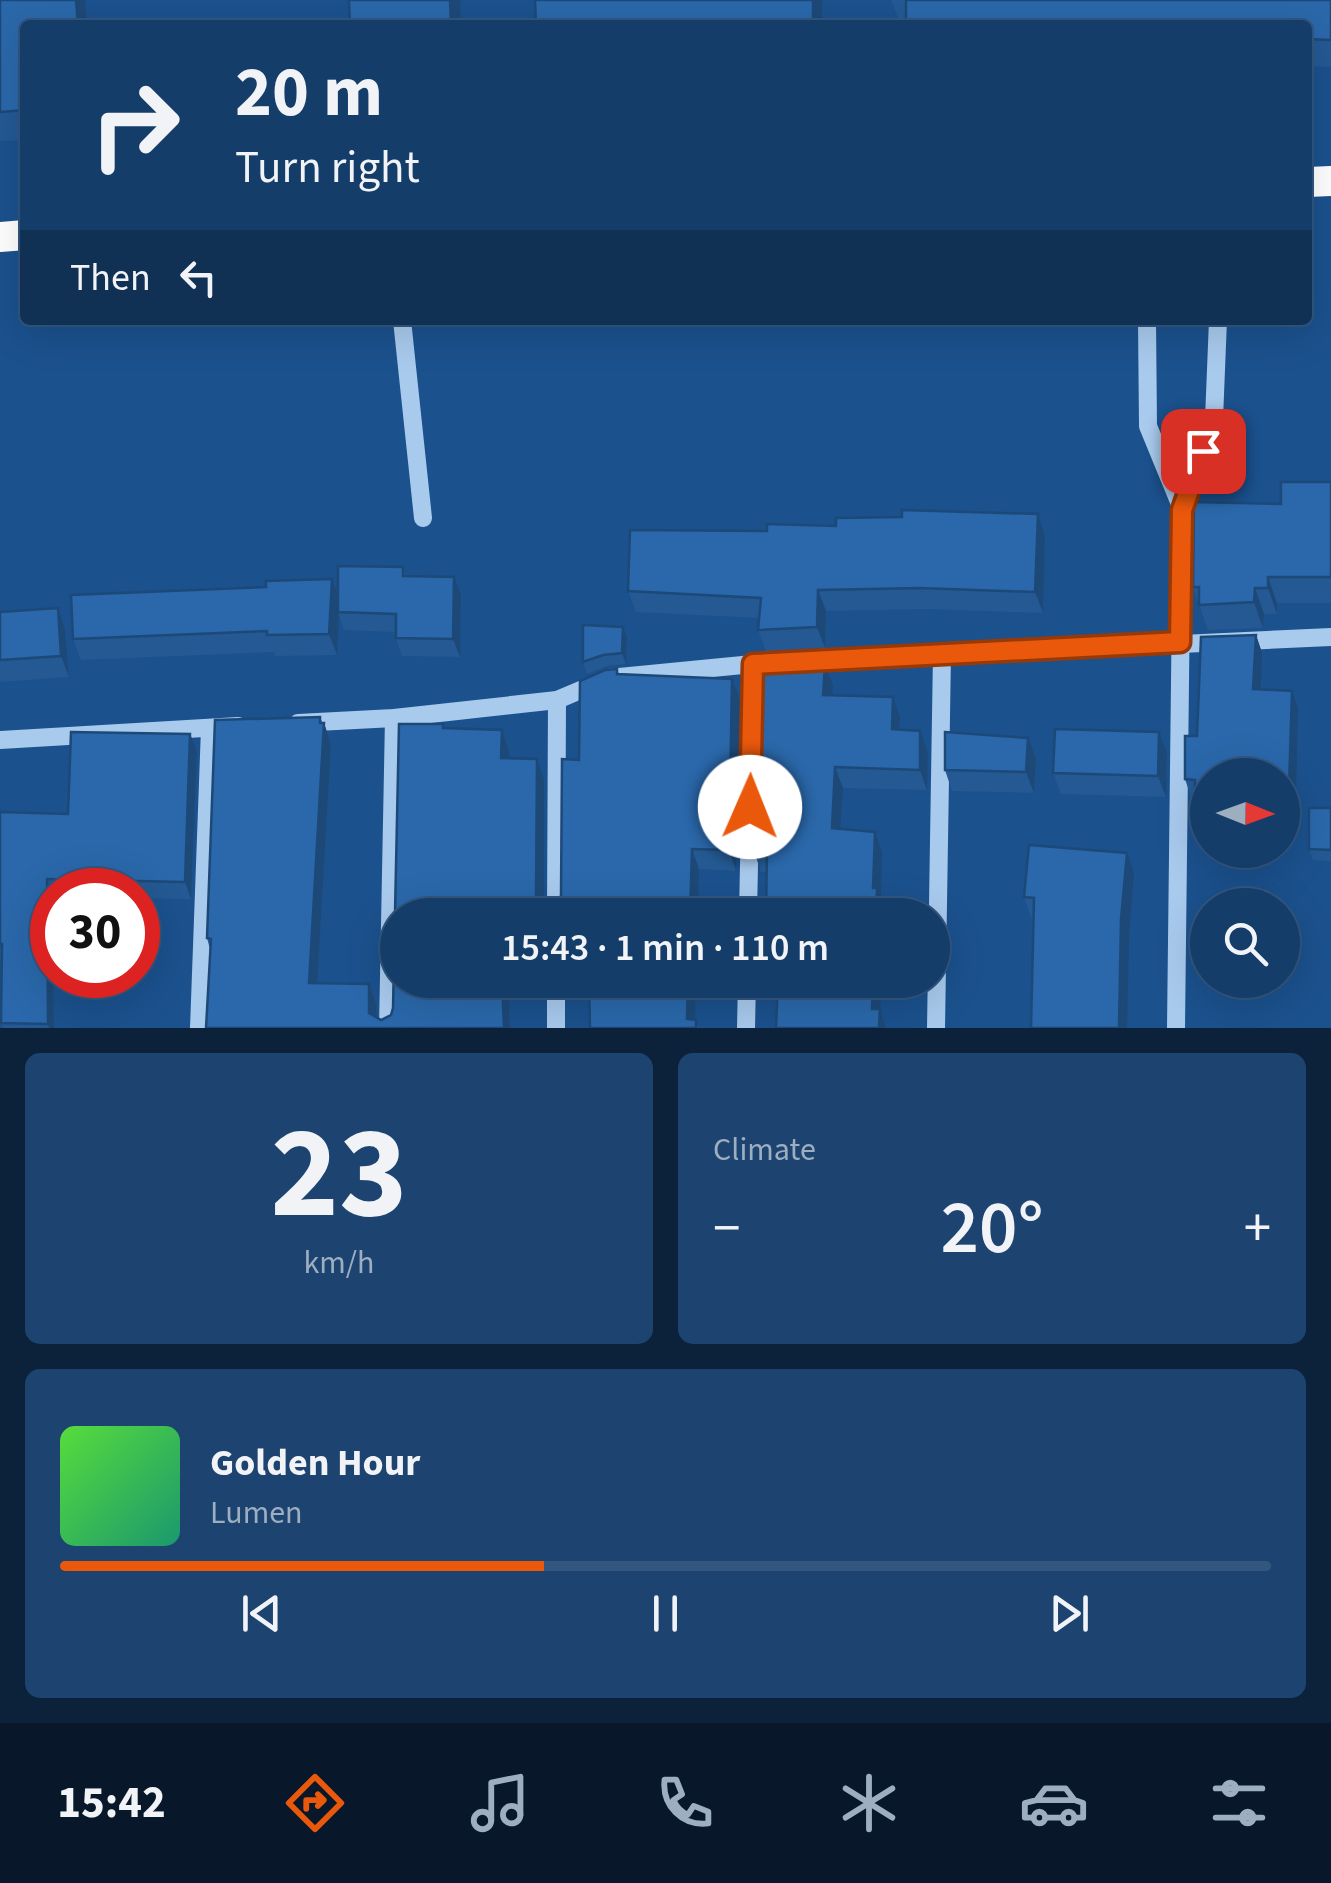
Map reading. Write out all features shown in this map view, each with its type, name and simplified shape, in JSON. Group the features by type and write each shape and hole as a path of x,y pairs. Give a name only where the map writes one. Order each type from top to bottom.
{"street":[{"path":"403,325 423,518"},
{"path":"1147,325 1148,426 1182,510"},
{"path":"1176,1028 1182,510 1214,418 1218,325"},
{"path":"0,740 394,718 557,700 609,678 753,664 1331,637"},
{"path":"936,1028 942,654"},
{"path":"748,898 753,664"},
{"path":"556,898 557,700"},
{"path":"388,1028 394,718"},
{"path":"199,1028 210,728"},
{"path":"556,998 556,1028"},
{"path":"746,1028 747,998"}],"building":[{"path":"0,0 76,0 78,20 20,20 20,110 0,112"},
{"path":"349,0 450,0 451,20 350,20"},
{"path":"535,0 813,0 813,20 536,20"},
{"path":"906,0 1331,0 1331,40 1312,39 1312,20 906,20"},
{"path":"1281,482 1331,482 1331,577 1268,577 1268,588 1255,588 1254,602 1199,605 1199,587 1193,587 1194,502 1281,504"},
{"path":"902,510 1038,514 1035,592 818,590 817,627 758,630 761,598 628,591 630,530 767,531 767,524 836,526 836,518 902,517"},
{"path":"338,566 403,567 403,576 454,577 453,639 396,638 396,614 338,612"},
{"path":"332,579 329,634 267,635 267,631 73,639 71,595 266,587 266,581"},
{"path":"58,608 61,656 0,660 0,612"},
{"path":"583,625 623,627 622,653 583,662"},
{"path":"1256,635 1253,689 1292,691 1290,758 1190,758 1190,780 1185,779 1185,736 1197,736 1201,637"},
{"path":"817,653 817,664 825,665 823,695 893,697 892,729 920,731 920,770 835,767 832,828 875,832 873,888 877,888 877,898 766,898 767,852 754,851 758,655"},
{"path":"617,669 617,674 732,679 729,850 692,849 691,898 560,898 562,759 579,760 580,681"},
{"path":"320,717 320,723 324,723 309,983 369,984 369,1013 381,1020 391,1015 393,998 503,998 504,1028 206,1028 215,720"},
{"path":"399,724 502,730 501,758 537,759 538,898 395,898"},
{"path":"1055,729 1159,732 1158,776 1053,773"},
{"path":"71,732 190,734 185,882 160,881 160,868 30,868 30,998 48,998 48,1024 1,1023 0,812 68,814"},
{"path":"945,732 1028,738 1026,772 945,770"},
{"path":"1309,808 1331,808 1331,850 1309,849"},
{"path":"1029,845 1127,853 1119,1028 1031,1028 1034,898 1024,897"},
{"path":"589,998 688,998 687,1019 696,1020 696,1028 590,1028"},
{"path":"777,998 872,998 872,1009 880,1009 879,1028 776,1028"}],"route":[{"path":"750,807 753,664 1180,642 1182,510 1203,451"}]}
